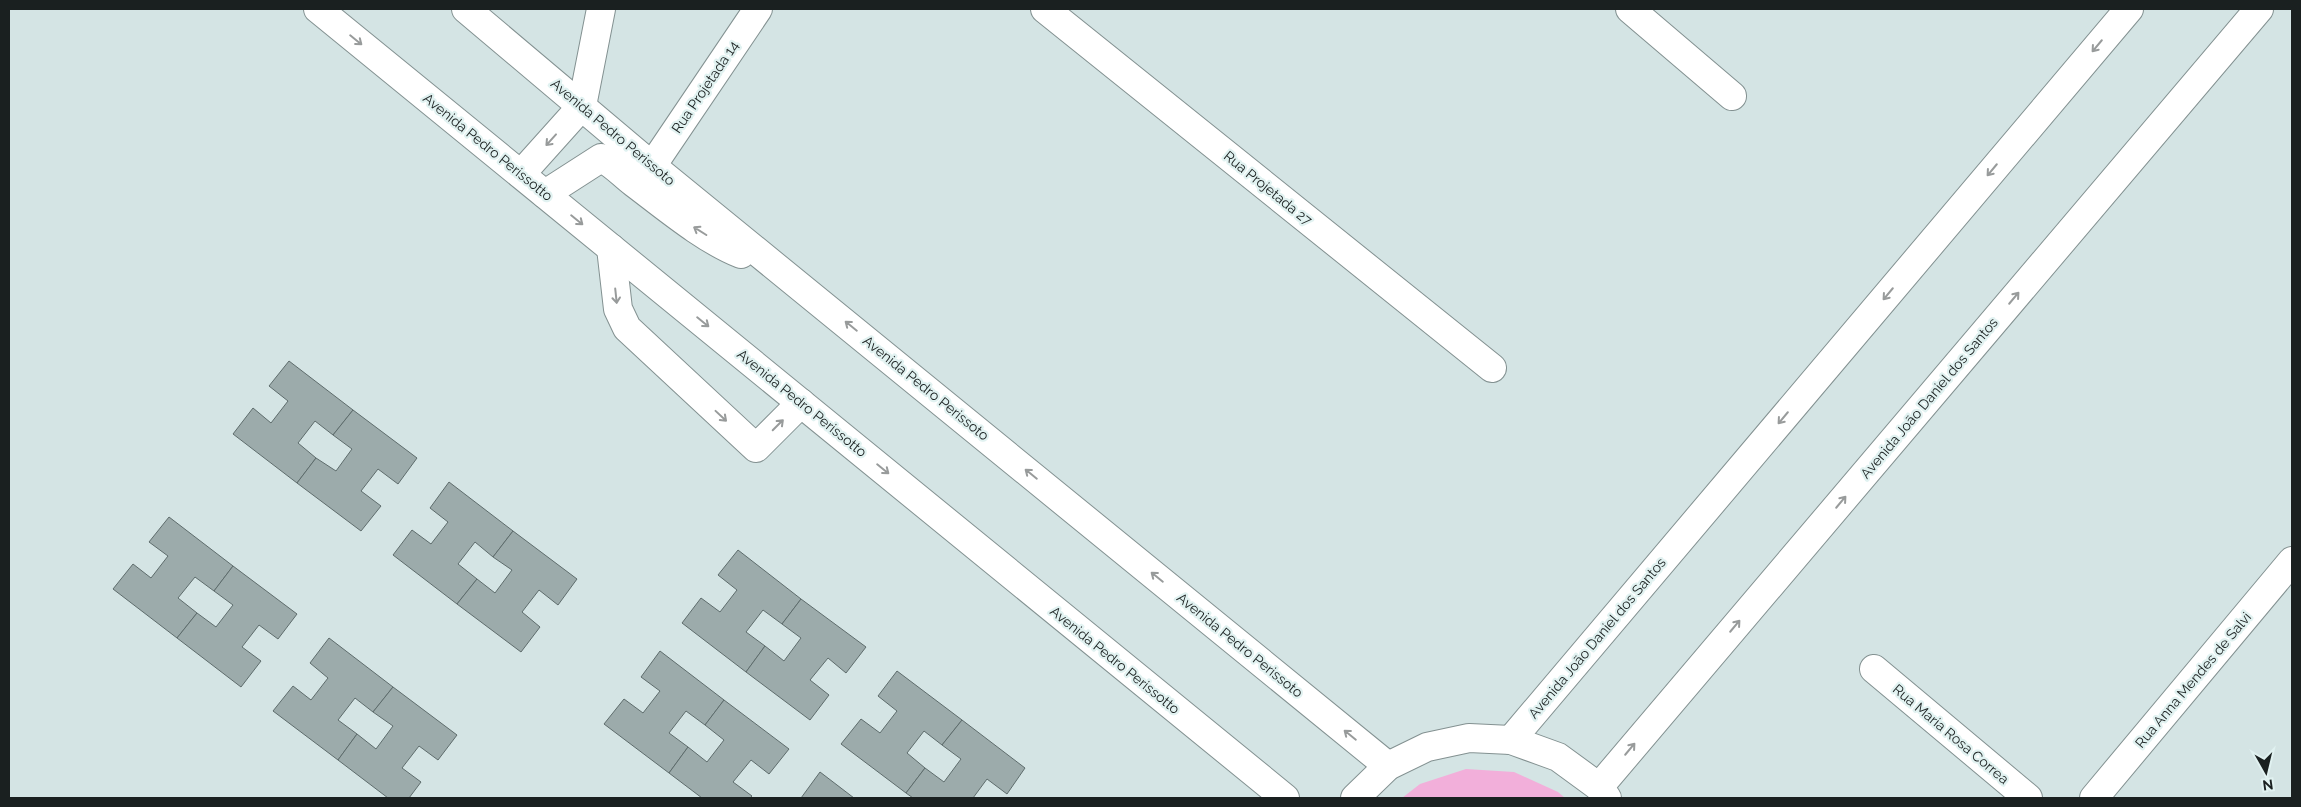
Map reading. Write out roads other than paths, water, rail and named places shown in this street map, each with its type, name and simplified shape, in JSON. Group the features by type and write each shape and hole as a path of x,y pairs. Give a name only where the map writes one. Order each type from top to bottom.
{"street":[{"name":"Avenida Pedro Perissotto","path":"318,9 1285,798"},
{"name":"Avenida Pedro Perissoto","path":"466,9 652,166 776,265 1388,766"},
{"path":"521,174 582,106 601,9"},
{"name":"Rua Projetada 14","path":"652,166 758,9"},
{"name":"Rua Projetada 27","path":"1045,9 1492,368"},
{"path":"1630,9 1732,96"},
{"name":"Avenida João Daniel dos Santos","path":"1511,740 2129,9"},
{"name":"Avenida João Daniel dos Santos","path":"1603,792 2259,9"},
{"path":"546,194 601,158 611,162 632,182 686,222 735,252 776,265"},
{"path":"611,248 618,309 626,328 756,448 801,403"},
{"name":"Rua Anna Mendes de Salvi","path":"2094,798 2292,561"},
{"name":"Rua Maria Rosa Correa","path":"1874,670 2028,798"},
{"path":"1355,798 1388,766 1427,747 1468,738 1511,740 1558,756 1603,792"}]}
